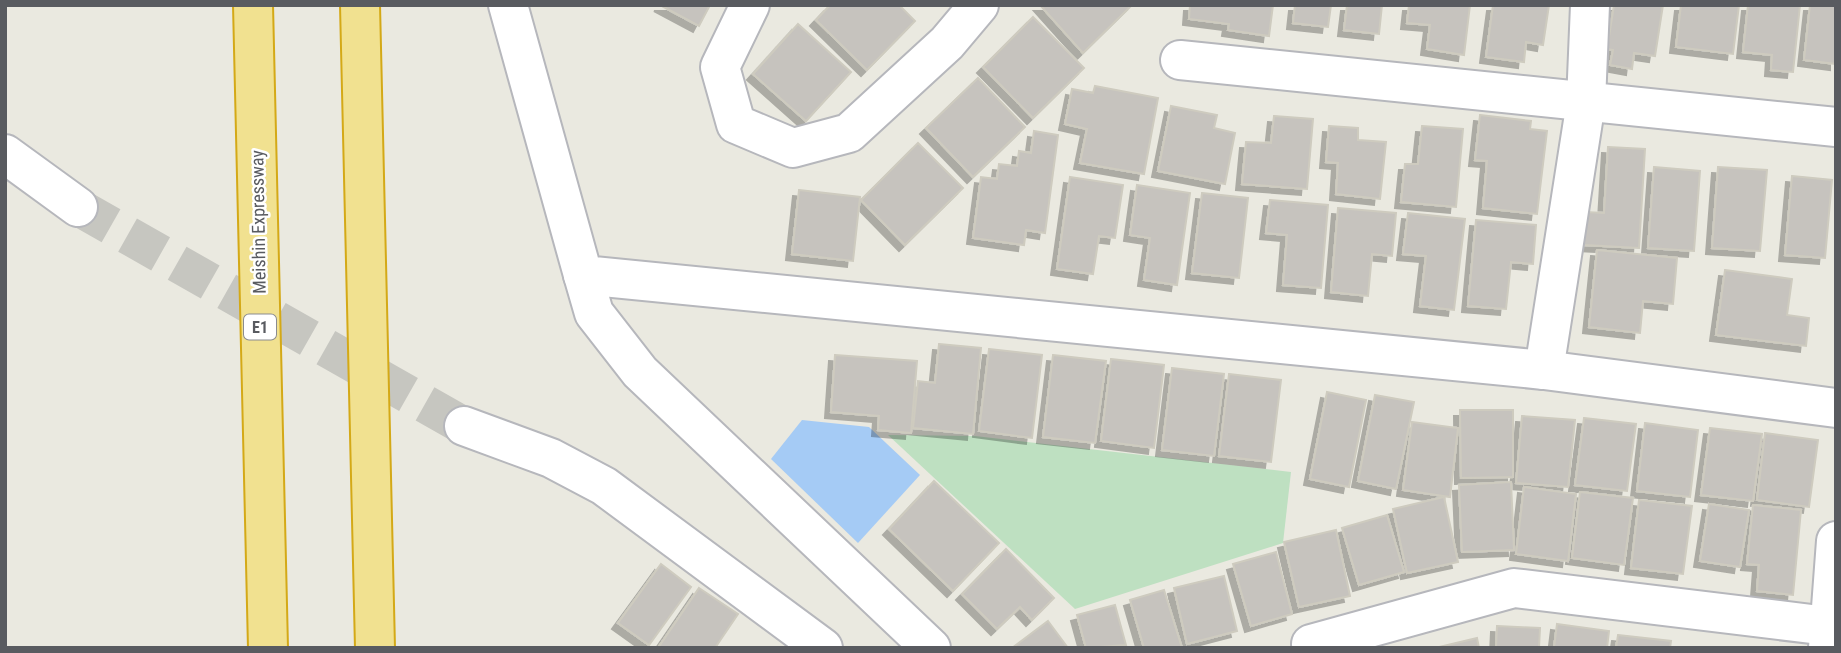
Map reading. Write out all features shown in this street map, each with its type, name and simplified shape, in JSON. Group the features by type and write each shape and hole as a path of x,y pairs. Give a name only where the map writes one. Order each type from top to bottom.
{"highway":[{"name":"Meishin Expressway","path":"253,5 268,648"},
{"path":"360,5 375,648"}],"street":[{"path":"508,5 594,313 640,372 931,648"},
{"path":"750,5 720,67 736,124 793,148 849,133 947,43 979,5"},
{"path":"1544,370 1586,102 1590,5"},
{"path":"1180,60 1836,127"},
{"path":"5,154 78,207"},
{"path":"583,275 1544,370 1836,408"},
{"path":"464,426 551,458 604,486 823,648"},
{"path":"1313,648 1311,644 1514,588 1831,634 1836,541"}],"green space":[{"path":"888,435 975,436 1291,472 1283,543 1075,609"}],"water":[{"path":"802,420 869,427 920,475 858,543 771,459"}],"building":[{"path":"660,5 710,5 699,26"},
{"path":"830,5 899,5 915,21 867,70 816,20"},
{"path":"1040,5 1132,5 1083,53"},
{"path":"1190,5 1273,5 1269,36 1228,30 1229,24 1189,19"},
{"path":"1295,5 1331,5 1328,27 1293,23"},
{"path":"1347,5 1382,5 1379,34 1344,30"},
{"path":"1409,5 1470,5 1464,55 1427,49 1430,25 1407,23"},
{"path":"1493,5 1549,5 1543,45 1526,42 1524,62 1486,57"},
{"path":"1614,5 1663,5 1655,56 1634,53 1632,69 1610,65 1613,50 1607,49"},
{"path":"1681,5 1739,5 1733,54 1676,47"},
{"path":"1748,5 1800,5 1793,72 1771,70 1772,55 1743,52"},
{"path":"1810,5 1836,5 1836,64 1804,60"},
{"path":"1033,17 1084,68 1033,118 983,67"},
{"path":"798,24 851,72 806,121 753,74"},
{"path":"978,78 1025,127 973,177 926,128"},
{"path":"1095,86 1158,98 1144,174 1080,163 1087,129 1065,124 1072,89 1093,93"},
{"path":"1171,106 1217,115 1214,128 1235,133 1225,184 1158,171"},
{"path":"1480,115 1531,121 1530,129 1547,131 1537,214 1483,208 1487,161 1475,160"},
{"path":"1274,116 1313,119 1307,189 1242,184 1246,142 1271,143"},
{"path":"1329,126 1358,128 1358,140 1386,142 1380,199 1336,194 1338,163 1326,162"},
{"path":"1422,126 1463,129 1456,207 1401,202 1405,164 1418,164"},
{"path":"1034,131 1058,135 1045,233 1026,230 1024,245 973,238 981,177 997,179 999,164 1017,166 1019,151 1031,153"},
{"path":"918,143 963,188 905,245 861,200"},
{"path":"1608,147 1645,149 1639,248 1584,245 1586,212 1604,213"},
{"path":"1654,167 1700,171 1694,251 1648,248"},
{"path":"1718,167 1767,170 1760,251 1712,248"},
{"path":"1792,176 1832,180 1825,258 1785,255"},
{"path":"1070,177 1123,185 1115,238 1099,236 1093,274 1057,269"},
{"path":"1137,185 1190,193 1177,285 1144,280 1150,238 1130,235"},
{"path":"799,190 860,197 853,261 792,254"},
{"path":"1202,193 1248,198 1239,278 1192,273"},
{"path":"1270,200 1328,205 1321,288 1283,285 1287,235 1266,233"},
{"path":"1338,208 1396,213 1392,256 1372,254 1368,296 1331,292"},
{"path":"1408,213 1465,219 1454,310 1420,306 1426,256 1403,254"},
{"path":"1476,220 1536,225 1533,264 1511,262 1506,309 1468,306"},
{"path":"1597,250 1677,258 1673,304 1643,301 1640,333 1589,327"},
{"path":"1725,270 1792,279 1787,315 1809,318 1806,346 1716,335"},
{"path":"939,344 981,348 973,434 913,428 918,381 935,383"},
{"path":"989,349 1042,355 1032,438 979,431"},
{"path":"835,355 917,361 911,433 878,430 879,416 831,412"},
{"path":"1053,355 1106,361 1095,443 1043,437"},
{"path":"1111,359 1164,365 1154,448 1101,441"},
{"path":"1172,368 1224,374 1214,456 1162,450"},
{"path":"1229,374 1281,380 1271,462 1219,456"},
{"path":"1327,392 1366,400 1349,487 1310,479"},
{"path":"1375,395 1414,402 1396,489 1358,481"},
{"path":"1460,410 1513,410 1513,477 1461,478"},
{"path":"1522,416 1575,420 1568,487 1516,483"},
{"path":"1584,418 1636,424 1627,491 1575,485"},
{"path":"1412,422 1458,428 1450,497 1403,490"},
{"path":"1645,423 1698,430 1690,497 1637,491"},
{"path":"1710,428 1762,434 1753,501 1701,495"},
{"path":"1765,433 1818,440 1809,507 1757,500"},
{"path":"934,481 999,543 953,591 889,529"},
{"path":"1511,482 1514,550 1462,552 1459,485"},
{"path":"1524,487 1576,494 1568,561 1516,554"},
{"path":"1580,492 1633,498 1624,565 1572,558"},
{"path":"1444,497 1458,562 1407,573 1393,509"},
{"path":"1639,500 1692,506 1683,574 1631,568"},
{"path":"1709,504 1749,510 1740,567 1700,561"},
{"path":"1753,505 1801,510 1793,595 1757,591 1759,565 1747,564"},
{"path":"1387,515 1404,572 1359,585 1342,528"},
{"path":"1336,530 1350,596 1299,607 1284,542"},
{"path":"1006,549 1054,598 1032,620 1020,607 997,629 962,594"},
{"path":"1276,552 1292,614 1251,626 1233,564"},
{"path":"661,564 691,587 649,645 618,623"},
{"path":"1224,576 1237,631 1187,644 1174,588"},
{"path":"699,588 738,614 715,648 658,648"},
{"path":"1164,590 1182,648 1144,648 1130,600"},
{"path":"1115,605 1126,645 1086,648 1077,615"},
{"path":"1048,621 1068,648 1012,648"},
{"path":"1557,624 1609,631 1607,648 1554,648"},
{"path":"1497,626 1540,628 1539,648 1496,648"},
{"path":"1618,635 1671,641 1670,648 1616,648"},
{"path":"1477,638 1479,648 1435,648"}],"tunnel":[{"path":"78,207 464,426"}]}
